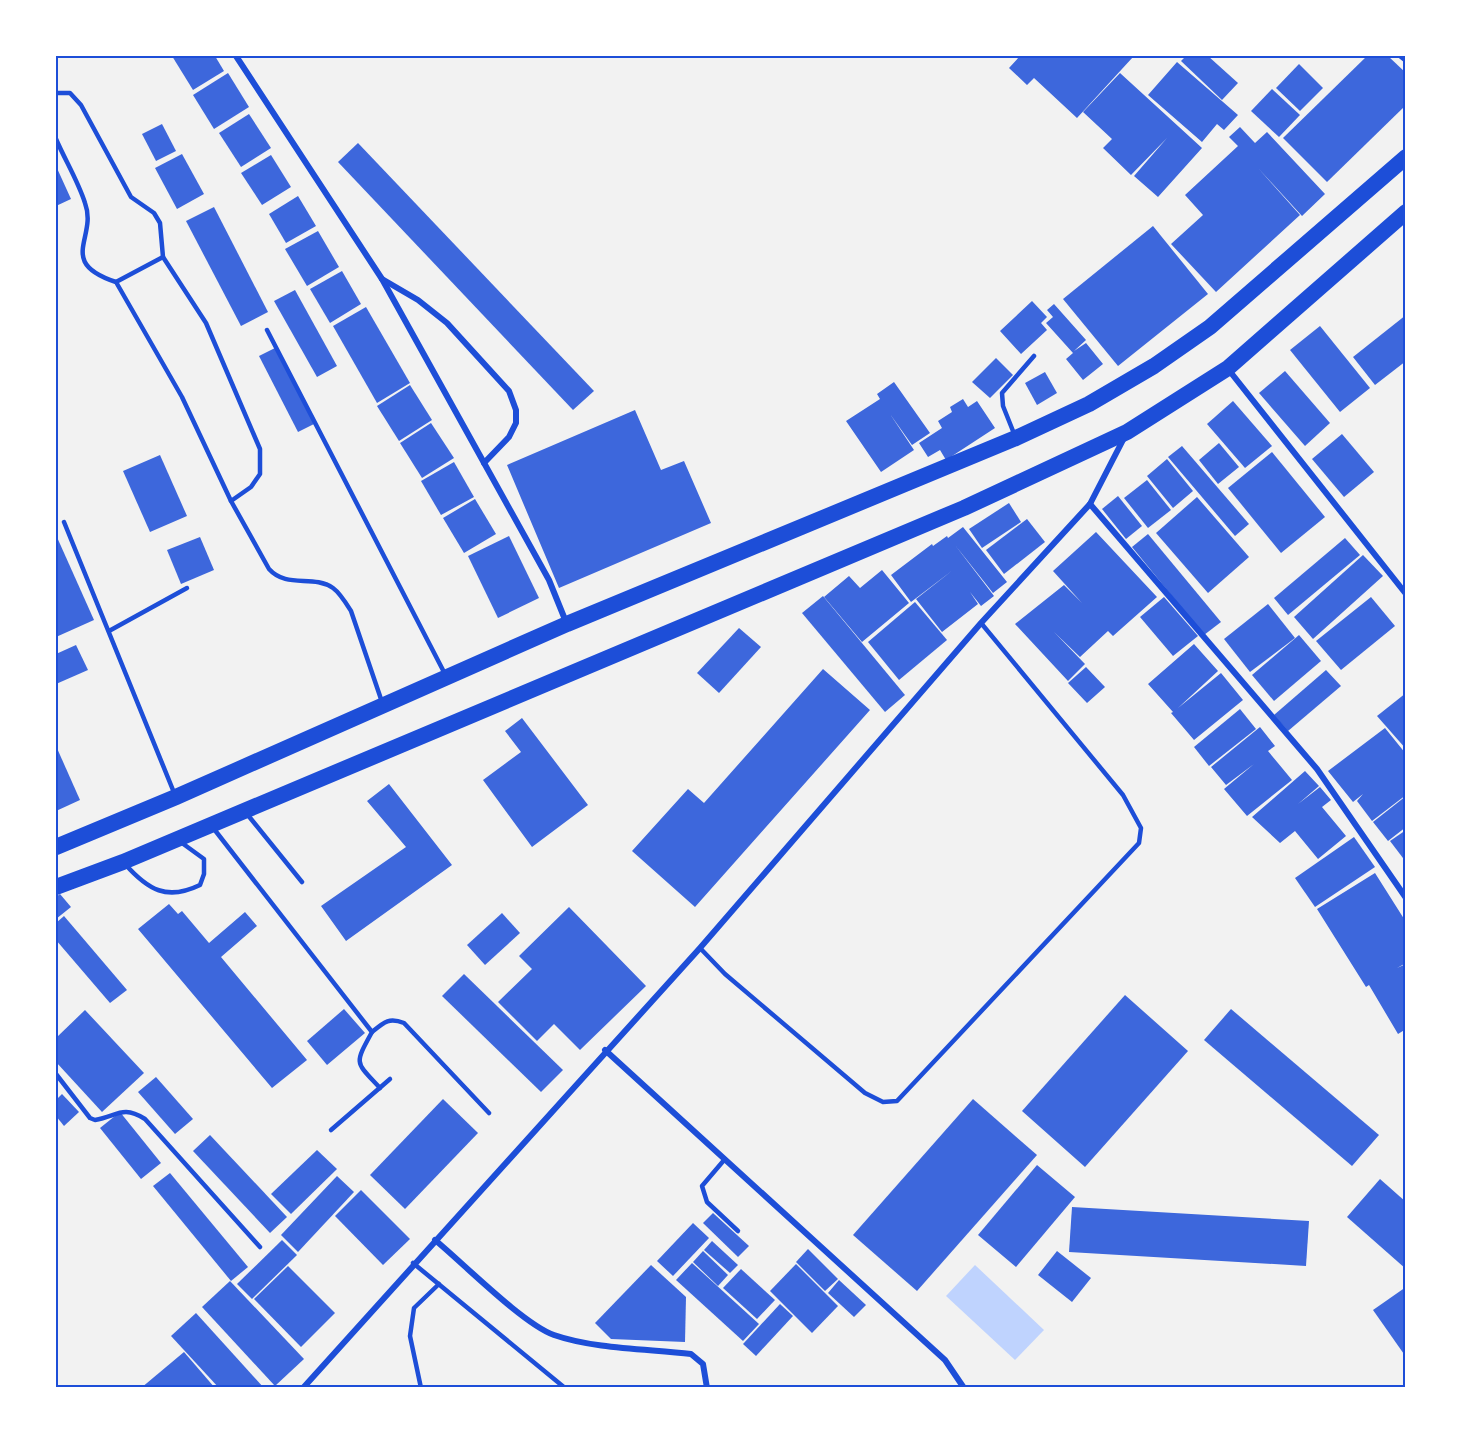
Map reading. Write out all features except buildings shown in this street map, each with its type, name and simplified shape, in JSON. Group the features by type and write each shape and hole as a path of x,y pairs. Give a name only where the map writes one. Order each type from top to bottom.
{"highway":[{"path":"56,847 176,797 567,624 1016,438 1089,404 1154,366 1210,327 1406,157"},
{"path":"56,887 123,862 243,809 964,508 1127,432 1228,368 1406,212"}],"street":[{"path":"236,56 382,279 549,580 567,624"},
{"path":"1401,56 1406,60"},
{"path":"382,279 418,300 447,323 509,391 516,410 516,423 509,437 484,463"},
{"path":"1228,368 1406,594"},
{"path":"303,1388 413,1263 700,948 981,623 1090,504 1127,432"},
{"path":"1090,504 1317,769 1406,898"},
{"path":"606,1050 945,1360 964,1388"},
{"path":"435,1239 530,1322 552,1335 592,1343 691,1354 703,1364 707,1388"}],"lane":[{"path":"56,93 70,93 81,105 131,197 154,213 162,232 163,257 206,323 260,449 260,474 251,487 231,501"},
{"path":"56,139 86,203 89,217 81,247 82,254 99,277 116,282 182,396 231,501 275,576 288,581 319,583 332,587 343,599 351,611 383,705"},
{"path":"116,282 163,257"},
{"path":"267,330 446,677"},
{"path":"1016,438 1003,406 1002,393 1034,356"},
{"path":"64,522 176,797"},
{"path":"109,631 187,588"},
{"path":"700,948 725,974 865,1093 882,1102 897,1101 1139,843 1142,828 1123,795 981,623"},
{"path":"243,809 302,882"},
{"path":"210,825 372,1032"},
{"path":"123,862 142,883 166,893 184,893 200,885 204,874 204,859 177,839"},
{"path":"380,1088 359,1065 359,1056 372,1032 386,1020 404,1023 489,1113"},
{"path":"56,1074 90,1118 100,1119 119,1112 132,1112 145,1119 260,1247"},
{"path":"331,1130 390,1079"},
{"path":"725,1159 702,1186 707,1202 738,1230"},
{"path":"413,1263 565,1388"},
{"path":"421,1388 410,1336 414,1308 439,1284"}],"water":[{"path":"975,1265 1044,1330 1015,1360 946,1296"}]}
